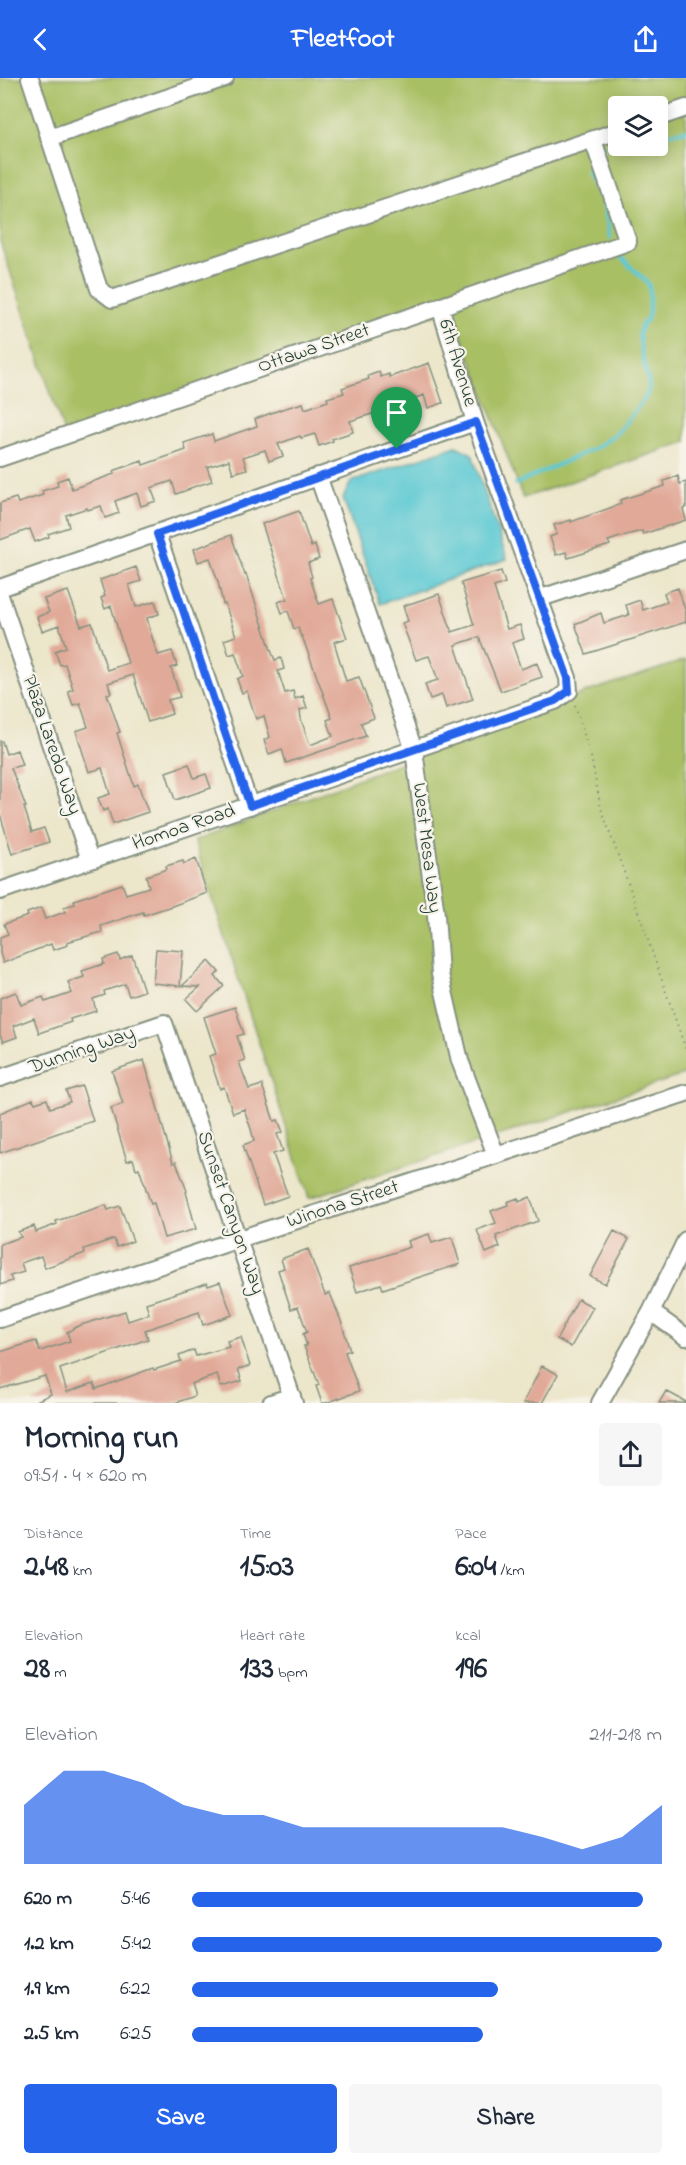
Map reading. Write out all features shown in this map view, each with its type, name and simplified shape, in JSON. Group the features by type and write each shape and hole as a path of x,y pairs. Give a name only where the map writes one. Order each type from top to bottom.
{"street":[{"path":"30,78 99,289 112,299 608,134"},
{"path":"50,138 225,78"},
{"path":"668,114 686,108"},
{"name":"Ottawa Street","path":"0,458 628,242 592,140"},
{"name":"6th Avenue","path":"440,306 476,422 568,678 569,691"},
{"path":"0,588 476,422"},
{"name":"West Mesa Way","path":"318,476 414,750 436,915 440,974 460,1061 496,1155"},
{"path":"157,534 250,806"},
{"path":"541,598 686,550"},
{"name":"Plaza Laredo Way","path":"0,596 90,860"},
{"name":"Homoa Road","path":"0,891 555,701 569,691"},
{"name":"Dunning Way","path":"0,1078 164,1023"},
{"name":"Sunset Canyon Way","path":"164,1023 293,1400"},
{"name":"Winona Street","path":"0,1319 686,1093"},
{"path":"600,1403 651,1312 686,1240"},
{"path":"651,1312 686,1337"},
{"path":"271,1403 293,1400"}],"path":[{"path":"569,691 591,757 603,816 638,908 686,1050"}],"green space":[{"path":"0,78 686,78 686,442 523,498 452,309 65,436 0,241"},
{"path":"686,660 686,1074 309,1198 194,841 587,692"}],"water":[{"path":"456,446 472,454 507,559 380,604 343,498 351,482"}],"building":[{"path":"429,363 443,403 428,408 424,395 399,404 402,414 388,419 386,413 374,417 372,414 350,421 353,432 319,446 315,434 301,438 300,436 278,444 283,456 269,461 265,450 243,457 247,469 233,473 229,460 207,467 212,481 176,494 172,481 151,488 156,501 141,506 137,493 115,501 119,513 105,518 101,506 87,510 87,508 66,515 69,527 48,534 49,537 35,542 30,529 0,540 0,503 16,498 18,503 43,495 42,491 58,486 57,481 68,477 72,489 142,461 143,465 186,450 184,443 212,434 214,441 257,426 255,419 282,409 303,403 305,409 328,401 327,398 344,393 342,388 369,379 368,376 379,372 381,377 389,374 390,377"},
{"path":"678,476 680,484 686,482 686,508 683,509 686,520 643,534 642,531 608,541 610,545 568,558 566,552 556,555 550,537 557,534 554,525 571,520 571,522 621,504 620,500 665,486 664,481"},
{"path":"299,511 311,547 315,545 319,559 308,563 312,577 310,578 319,604 333,599 347,638 334,642 346,681 359,677 374,718 361,723 366,736 286,763 282,749 269,754 264,740 270,737 264,716 256,719 247,691 242,693 237,679 243,676 235,653 229,655 224,640 236,636 225,604 223,604 210,558 198,562 194,549 231,535 272,653 275,660 281,658 284,669 278,671 285,693 293,691 295,699 303,696 307,708 300,710 301,719 310,745 333,736 327,720 332,718 298,627 294,629 288,611 282,613 278,602 287,599 262,524"},
{"path":"136,567 141,581 129,585 136,607 155,601 159,614 147,618 151,634 158,655 172,651 177,666 171,668 180,697 168,700 172,714 148,722 133,675 108,683 111,693 107,694 120,732 117,733 134,786 138,784 148,812 113,824 108,809 103,811 98,798 110,794 102,768 89,772 76,731 88,727 80,703 73,705 68,691 73,689 65,664 60,665 55,651 66,647 59,625 42,631 37,617 49,612 44,599 68,591 81,626 92,623 107,670 128,663 111,606 105,609 101,598 105,596 100,580"},
{"path":"501,571 505,583 494,587 507,629 520,625 524,639 512,643 521,669 537,663 542,677 501,691 479,637 455,645 473,699 446,708 442,695 430,699 425,684 438,680 429,656 416,660 402,623 408,621 403,606 439,594 452,632 474,625 461,583"},
{"path":"678,588 686,613 686,622 586,654 575,624 601,613 604,623 629,615 626,605 640,600 643,610 667,602 664,593"},
{"path":"0,741 2,741 6,754 17,750 22,765 11,768 26,807 24,807 32,832 44,828 49,842 12,854 0,814"},
{"path":"189,764 194,778 206,774 211,788 175,800 166,772"},
{"path":"196,859 207,893 144,915 143,912 101,926 102,932 67,942 68,945 53,950 51,944 3,963 0,953 0,937 8,934 4,924 28,916 27,913 41,908 45,919 65,912 64,907 75,904 74,900 122,884 126,894 149,887 146,876 167,869 166,866 183,861 184,864"},
{"path":"156,949 183,951 180,986 153,983"},
{"path":"118,954 120,960 132,955 144,991 129,996 125,984 104,991 105,995 93,999 96,1011 70,1019 71,1022 39,1033 34,1018 13,1026 17,1037 3,1042 0,1035 0,998 16,992 21,1005 43,997 45,1002 72,993 68,982 84,977 82,971 104,964 103,959"},
{"path":"209,961 219,972 215,976 224,986 197,1011 186,999 200,987 182,986"},
{"path":"235,1007 244,1034 237,1036 245,1060 239,1062 249,1089 262,1085 274,1121 278,1120 283,1132 277,1134 283,1151 273,1154 288,1196 263,1205 243,1145 254,1141 244,1109 233,1113 224,1087 220,1089 209,1056 216,1054 204,1017"},
{"path":"144,1060 173,1163 176,1162 187,1191 196,1229 164,1238 154,1203 151,1204 139,1168 136,1169 133,1159 127,1161 111,1108 123,1104 112,1071"},
{"path":"82,1086 93,1121 0,1153 0,1113 33,1099 35,1103 47,1099 50,1108 70,1102 66,1091"},
{"path":"530,1197 538,1221 496,1236 500,1247 486,1253 477,1230 496,1223 491,1211 508,1205 507,1202 518,1198 519,1202"},
{"path":"106,1205 108,1210 120,1206 133,1241 117,1247 114,1239 84,1249 85,1253 45,1268 41,1256 21,1263 24,1272 10,1276 12,1281 0,1285 0,1244 21,1237 18,1232 34,1226 36,1232 57,1224 56,1221"},
{"path":"614,1231 629,1239 605,1284 590,1276"},
{"path":"429,1234 432,1243 452,1237 460,1264 383,1289 381,1284 357,1292 349,1268 410,1247 408,1241"},
{"path":"308,1249 325,1295 330,1293 341,1321 350,1350 345,1352 359,1391 326,1403 322,1403 316,1386 319,1385 304,1346 307,1346 303,1334 307,1332 298,1307 291,1309 278,1270 284,1268 281,1259"},
{"path":"220,1282 232,1315 203,1325 199,1312 145,1330 148,1339 60,1369 67,1392 94,1383 96,1389 153,1368 154,1370 181,1361 179,1356 194,1350 196,1356 229,1347 227,1341 241,1337 250,1366 238,1369 242,1381 221,1387 217,1375 191,1384 195,1396 175,1403 32,1403 51,1394 45,1376 0,1389 0,1352 36,1341 40,1351 70,1341 67,1332 78,1326 125,1311 128,1321 149,1314 146,1303 207,1283 208,1286"},
{"path":"578,1299 593,1307 571,1347 557,1339"},
{"path":"542,1366 558,1374 542,1403 523,1403"},
{"path":"666,1391 686,1402 686,1403 659,1403"}],"waterway":[{"path":"668,134 686,130"},
{"path":"593,155 588,173 603,201 610,238"},
{"path":"516,484 595,448 616,434 646,397 649,388 639,333 642,324 647,320 650,291 648,283 619,256"}],"route":[{"path":"476,422 541,598 568,678 569,691 555,701 250,806 157,534 397,449 476,422"}]}
